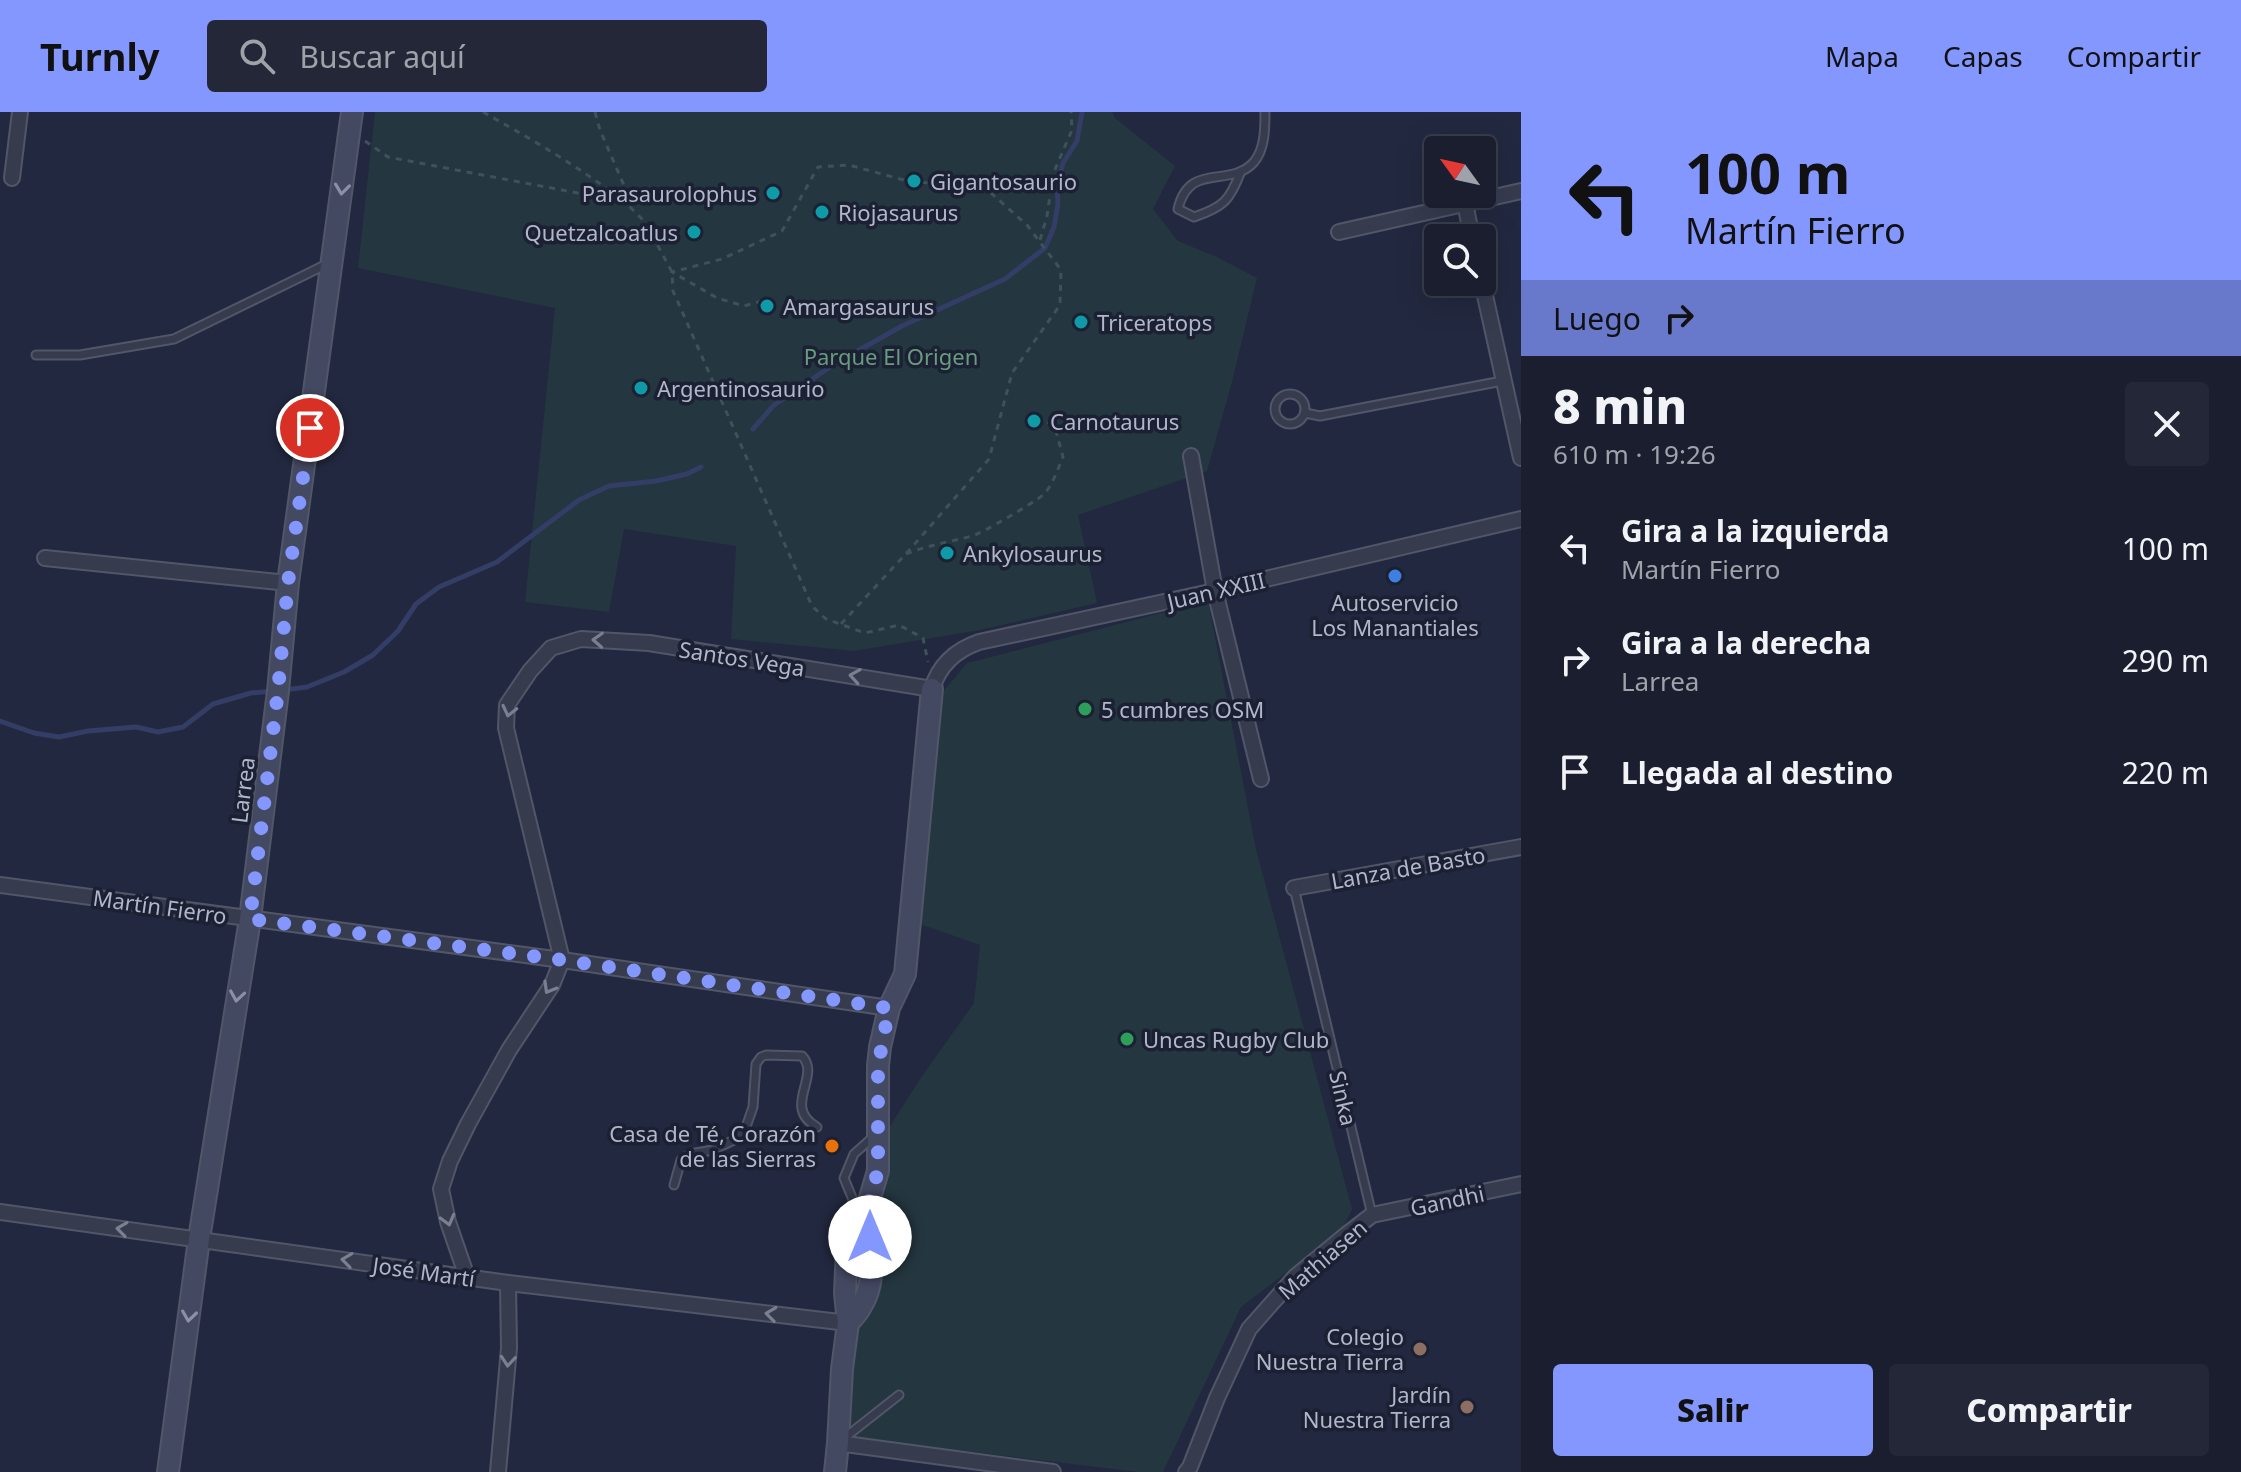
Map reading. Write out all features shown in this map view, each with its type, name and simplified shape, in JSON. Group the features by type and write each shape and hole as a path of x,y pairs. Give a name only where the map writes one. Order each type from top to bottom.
{"street":[{"path":"12,178 20,112"},
{"name":"Larrea","path":"168,1472 199,1239 250,919 288,583 351,118"},
{"path":"1496,196 1521,191"},
{"path":"1339,232 1443,208"},
{"path":"1485,296 1502,381 1516,410 1521,458"},
{"path":"1191,456 1215,591 1261,779"},
{"name":"Juan XXIII","path":"932,689 936,675 958,651 979,642 1215,591 1521,519"},
{"path":"45,558 288,583"},
{"name":"Santos Vega","path":"562,960 506,728 507,705 530,671 551,648 581,639 649,643 932,689"},
{"path":"835,1472 848,1323 865,1298 871,1272 866,1211 878,1171 878,1066 889,1008 905,974 932,689"},
{"name":"Lanza de Basto","path":"1294,888 1521,847"},
{"name":"Martín Fierro","path":"0,885 562,960 889,1008"},
{"path":"467,1277 448,1222 441,1189 450,1161 468,1124 509,1050 552,985 562,960"},
{"name":"Gandhi","path":"1372,1215 1521,1184"},
{"name":"José Martí","path":"0,1212 508,1283 848,1323"},
{"name":"Mathiasen","path":"1186,1472 1249,1329 1295,1277 1372,1215"},
{"path":"498,1472 509,1348 508,1283"},
{"path":"838,1443 1053,1472"}],"lane":[{"path":"1241,171 1232,193 1218,208 1194,217 1178,209 1181,194 1197,180 1241,171 1256,161 1265,135 1265,112"},
{"path":"36,355 80,355 174,339 333,261"},
{"path":"1305,413 1320,416 1502,381"},
{"path":"1295,395 1303,401 1305,413 1297,423 1287,424 1279,419 1276,404 1282,397 1295,395"},
{"name":"Sinka","path":"1294,888 1372,1215"},
{"path":"674,1185 681,1160 738,1138 746,1127 753,1107 756,1064 761,1057 802,1056 806,1059 809,1067 801,1108 807,1119 817,1127"},
{"path":"866,1211 853,1200 844,1178 854,1154 878,1132"},
{"path":"838,1443 899,1395"}],"path":[{"path":"483,112 589,175 633,208 645,222 672,272 673,291 812,606 826,619 865,633 899,625 923,638 932,689"},
{"path":"595,112 633,208"},
{"path":"1040,240 1053,174 1072,130 1071,112"},
{"path":"351,118 367,143 388,157 625,202"},
{"path":"672,272 722,259 782,231 818,167 849,165 911,182 982,185 1027,225 1061,270 1060,305 1012,373 989,459 841,624"},
{"path":"672,272 717,298 744,306 762,301"},
{"path":"905,554 927,545 976,535 1044,495 1063,457 1055,427 1046,421"}],"green space":[{"name":"Parque El Origen","path":"375,112 1112,112 1115,118 1175,166 1153,209 1178,241 1257,278 1207,471 1078,515 1097,603 980,630 854,651 731,639 736,546 624,529 609,612 525,602 555,308 358,268"},
{"name":"Uncas Rugby Club","path":"1208,601 1256,849 1352,1209 1341,1231 1241,1307 1163,1472 1138,1472 855,1438 851,1434 844,1392 856,1332 871,1301 874,1226 885,1134 974,1003 980,945 917,923 941,694 967,663"}],"waterway":[{"path":"753,429 774,405 836,363 902,326 1005,279 1045,248 1054,227 1057,187 1063,163 1077,141 1082,112"},
{"path":"284,690 307,687 344,672 373,655 398,631 416,604 439,587 497,562 579,500 609,486 656,481 687,474 701,467"},
{"path":"0,721 34,733 59,737 136,727 158,732 183,727 213,704 251,693 274,691"}],"place":[{"name":"Gigantosaurio","path":"914,181"},
{"name":"Parasaurolophus","path":"773,193"},
{"name":"Riojasaurus","path":"822,212"},
{"name":"Quetzalcoatlus","path":"694,232"},
{"name":"Amargasaurus","path":"767,306"},
{"name":"Triceratops","path":"1081,322"},
{"name":"Argentinosaurio","path":"641,388"},
{"name":"Carnotaurus","path":"1034,421"},
{"name":"Ankylosaurus","path":"947,553"},
{"name":"Autoservicio Los Manantiales","path":"1395,576"},
{"name":"5 cumbres OSM","path":"1085,709"},
{"name":"Uncas Rugby Club","path":"1127,1039"},
{"name":"Casa de Té, Corazón de las Sierras","path":"832,1146"},
{"name":"Colegio Nuestra Tierra","path":"1420,1349"},
{"name":"Jardín Nuestra Tierra","path":"1467,1407"}],"route":[{"path":"310,428 288,583 250,919 562,960 889,1008 878,1066 878,1171 866,1211 870,1237"}]}
